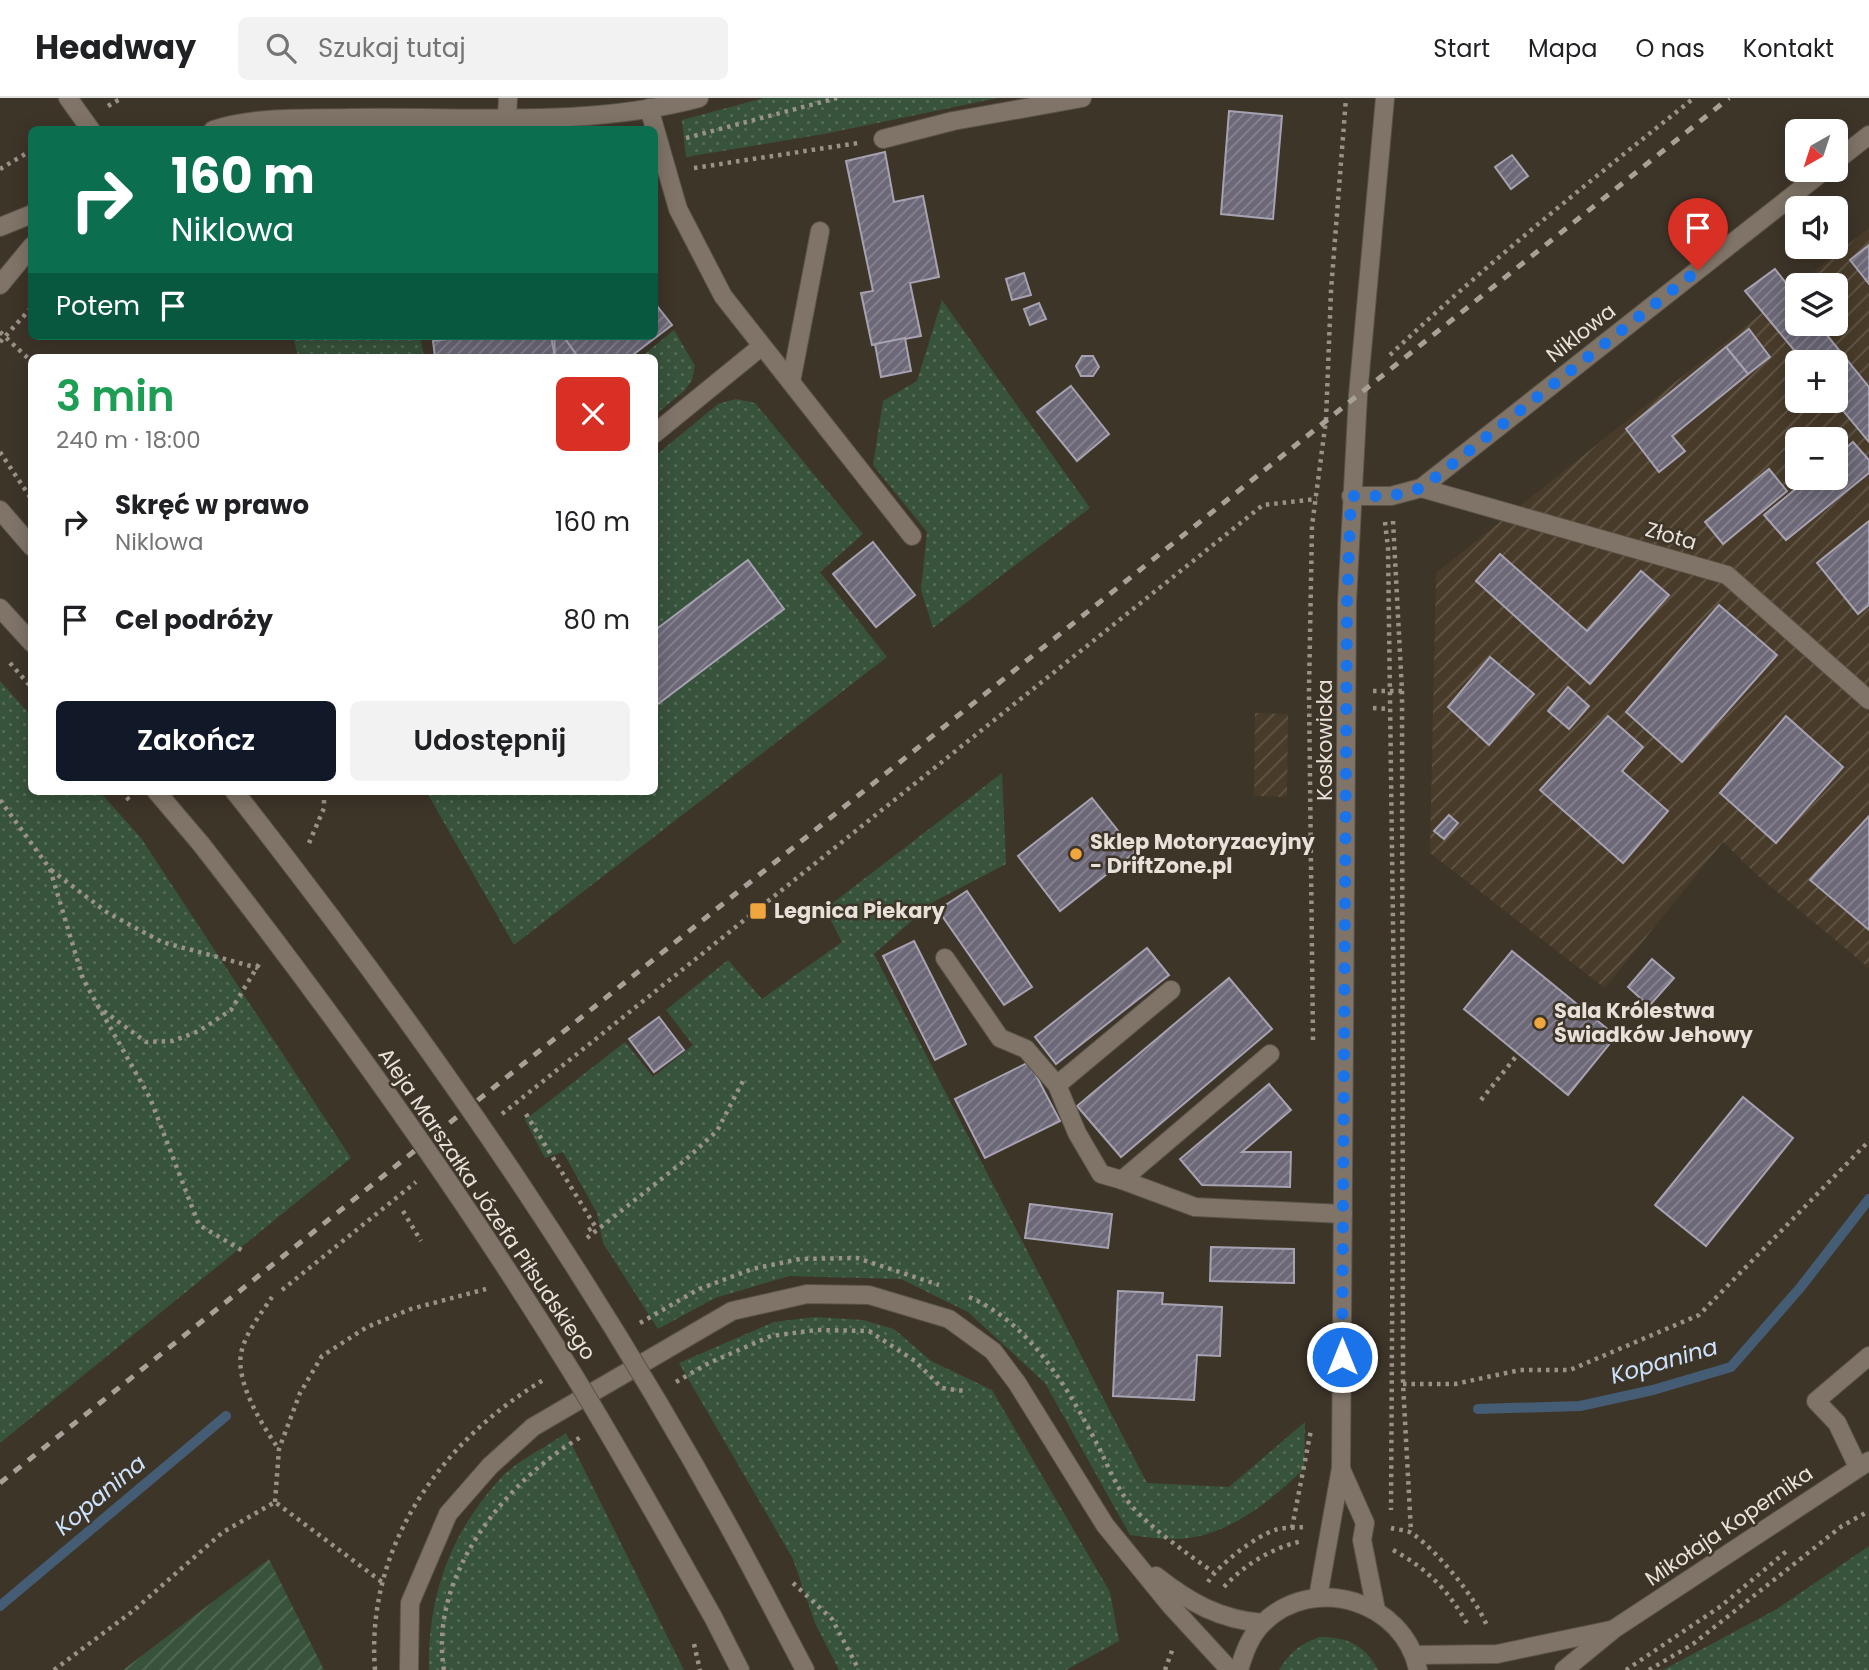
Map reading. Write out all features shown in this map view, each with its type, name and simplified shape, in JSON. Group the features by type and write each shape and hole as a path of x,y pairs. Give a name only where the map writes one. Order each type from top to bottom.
{"street":[{"path":"68,98 88,126"},
{"path":"508,98 508,117"},
{"path":"238,126 276,120 448,124 508,117 649,108 699,98"},
{"path":"883,139 953,121 1082,98"},
{"name":"Koskowicka","path":"1318,1597 1341,1468 1347,602 1351,496 1385,98"},
{"path":"649,108 654,126"},
{"path":"1848,152 1869,135"},
{"path":"658,140 678,209 723,296 912,536"},
{"name":"Niklowa","path":"1351,496 1387,496 1422,488 1810,182"},
{"path":"0,226 28,216"},
{"path":"791,382 820,231"},
{"path":"0,285 28,251"},
{"path":"658,431 762,346"},
{"name":"Złota","path":"1422,488 1727,575 1861,683 1869,700"},
{"path":"0,510 28,542"},
{"path":"0,608 28,639"},
{"name":"Aleja Marszałka Józefa Piłsudskiego","path":"159,795 284,949 460,1198 570,1369 713,1617 740,1670"},
{"name":"Aleja Marszałka Józefa Piłsudskiego","path":"237,795 398,1005 535,1204 714,1497 805,1670"},
{"path":"945,958 1000,1038 1026,1049 1056,1085 1077,1133 1101,1174 1195,1207 1343,1214"},
{"path":"1056,1085 1171,990"},
{"path":"1122,1180 1270,1054"},
{"path":"409,1670 410,1603 448,1514 489,1466 533,1427 732,1311 807,1294 869,1295 938,1316 949,1320 993,1351 1017,1382 1105,1525 1184,1620 1230,1670"},
{"path":"1863,1464 1837,1423 1816,1401 1869,1356"},
{"name":"Mikołaja Kopernika","path":"1563,1670 1614,1629 1863,1464"},
{"name":"Koskowicka","path":"1341,1468 1365,1523 1362,1540 1376,1610"},
{"path":"1131,1556 1195,1603 1234,1621 1263,1623"},
{"path":"1238,1670 1245,1648 1263,1623 1288,1605 1318,1597 1348,1598 1376,1610 1399,1629 1417,1663"},
{"name":"Mikołaja Kopernika","path":"1417,1663 1497,1654 1614,1629"}],"path":[{"path":"659,143 712,133 837,98"},
{"path":"1360,379 1535,224 1694,98"},
{"path":"667,172 883,139"},
{"path":"0,169 28,152"},
{"path":"28,311 1,337 28,359"},
{"path":"0,452 28,494"},
{"path":"1387,496 1402,718 1402,1384 1411,1532"},
{"path":"1387,496 1394,1000 1392,1550"},
{"path":"500,1116 1263,505 1317,499"},
{"path":"8,661 28,684"},
{"path":"305,854 324,808 324,795"},
{"path":"0,800 50,869 108,914 162,942 258,968"},
{"path":"50,869 83,979 94,1003 150,1098 199,1225 243,1251"},
{"path":"94,1003 146,1042 173,1041 199,1031 231,1010 258,968 262,957"},
{"path":"1481,1100 1518,1054"},
{"path":"526,1114 595,1226 583,1233"},
{"path":"1402,1384 1455,1384 1520,1370 1570,1370 1699,1315 1869,1141"},
{"path":"282,1290 424,1177"},
{"path":"404,1211 421,1241"},
{"path":"629,1330 699,1289 752,1269 800,1259 857,1258 943,1286"},
{"path":"967,1296 1001,1314 1034,1347 1070,1393 1125,1498 1175,1544 1213,1572"},
{"path":"272,1297 241,1352 241,1365 256,1415 278,1449"},
{"path":"375,1670 376,1618 383,1582 408,1517 447,1457 480,1425 547,1378"},
{"path":"54,1670 133,1611 223,1532 275,1502 410,1603"},
{"path":"1649,1670 1693,1644 1842,1526 1869,1511"},
{"path":"1365,1523 1411,1532 1454,1576 1483,1615 1497,1654"},
{"path":"1195,1603 1213,1572 1275,1530 1333,1524"},
{"path":"1626,1670 1721,1606 1792,1547"},
{"path":"790,1580 832,1619 859,1670"},
{"path":"1165,1670 1184,1620"},
{"path":"691,1633 700,1670"}],"shaded area":[{"path":"1869,228 1869,968 1756,874 1723,842 1605,988 1430,853 1436,573 1785,295 1785,336 1848,336 1848,273 1812,273 1830,259 1848,259 1848,245"},
{"path":"1255,713 1288,714 1287,797 1254,796"}],"green space":[{"path":"764,98 998,98 824,134 686,157 682,120"},
{"path":"942,300 1090,508 933,628 921,590 927,532 873,465 883,401 917,381"},
{"path":"674,330 695,366 692,380 684,391 658,413 658,354 645,354"},
{"path":"294,340 421,340 423,354 297,354"},
{"path":"736,399 755,403 863,534 820,572 887,657 514,945 428,795 658,795 658,454 718,404"},
{"path":"0,681 28,713 28,795 103,795 141,838 351,1158 0,1443"},
{"path":"1002,773 1006,864 933,902 874,954 1147,1483 1229,1487 1305,1422 1304,1469 1261,1506 1211,1533 1174,1539 1130,1535 1045,1383 968,1312 901,1279 789,1276 715,1298 658,1329 603,1243 597,1213 563,1152 545,1158 525,1120 625,1042 653,1077 693,1045 666,1010 728,960 762,999 842,942 825,909"},
{"path":"816,1317 863,1320 894,1329 931,1361 992,1390 1110,1592 1119,1641 1066,1670 839,1670 815,1623 793,1559 679,1363 774,1322"},
{"path":"566,1433 684,1670 429,1670 432,1617 438,1592 445,1568 467,1522 507,1472"},
{"path":"1869,1546 1869,1670 1663,1670 1777,1609"},
{"path":"269,1559 324,1670 123,1670"},
{"path":"1320,1637 1354,1644 1367,1654 1378,1670 1279,1670 1296,1649"}],"building":[{"path":"1229,111 1282,116 1273,219 1221,214"},
{"path":"885,152 894,202 923,196 939,277 910,283 921,336 872,345 861,293 873,291 846,161"},
{"path":"1512,155 1528,176 1511,189 1495,167"},
{"path":"1869,245 1869,284 1850,260"},
{"path":"1775,269 1785,282 1785,336 1828,336 1839,350 1794,350 1745,291"},
{"path":"1024,273 1031,295 1012,300 1006,279"},
{"path":"1039,303 1046,319 1030,325 1024,309"},
{"path":"658,307 672,325 658,336"},
{"path":"1749,329 1770,357 1748,374 1726,347"},
{"path":"905,338 911,371 881,377 875,344"},
{"path":"552,340 554,354 435,354 433,341"},
{"path":"554,340 566,340 576,354 555,354"},
{"path":"566,340 652,340 634,354 576,354"},
{"path":"1726,347 1748,374 1672,436 1685,451 1659,472 1626,429"},
{"path":"1082,356 1093,356 1099,367 1093,376 1081,376 1076,366"},
{"path":"1848,361 1869,387 1869,442 1845,413 1848,413"},
{"path":"1071,386 1109,434 1077,461 1037,412"},
{"path":"1853,442 1869,460 1869,473 1848,490 1848,446"},
{"path":"1769,469 1787,491 1723,544 1705,522"},
{"path":"1794,490 1848,490 1786,540 1764,515"},
{"path":"1869,521 1869,605 1858,614 1817,563"},
{"path":"873,542 915,595 876,627 833,574"},
{"path":"1500,554 1587,631 1641,571 1669,595 1590,684 1476,581"},
{"path":"748,560 784,609 658,704 658,628"},
{"path":"1719,605 1777,655 1682,762 1626,712"},
{"path":"1490,657 1534,694 1489,745 1448,707"},
{"path":"1568,687 1589,706 1569,729 1548,711"},
{"path":"1608,716 1643,747 1622,771 1668,811 1623,863 1540,790"},
{"path":"1786,716 1843,767 1776,843 1720,793"},
{"name":"Sklep Motoryzacyjny - DriftZone.pl","path":"1092,798 1135,852 1060,911 1018,856"},
{"path":"1449,815 1458,823 1444,839 1434,831"},
{"path":"1869,816 1869,930 1810,880"},
{"path":"967,891 1032,987 1004,1005 938,910"},
{"path":"914,941 966,1044 935,1060 883,956"},
{"path":"1147,948 1169,975 1056,1064 1035,1037"},
{"name":"Sala Królestwa Świadków Jehowy","path":"1512,951 1616,1036 1568,1095 1464,1009"},
{"path":"1652,959 1674,978 1649,1006 1628,987"},
{"path":"1229,978 1272,1029 1121,1157 1077,1106"},
{"path":"659,1017 684,1050 654,1072 629,1039"},
{"path":"1029,1062 1060,1121 985,1158 955,1099"},
{"path":"1269,1084 1291,1110 1242,1152 1291,1152 1290,1187 1202,1185 1180,1159"},
{"path":"1743,1097 1793,1138 1706,1246 1655,1205"},
{"path":"1030,1204 1112,1214 1108,1248 1025,1238"},
{"path":"1211,1247 1294,1249 1294,1283 1210,1281"},
{"path":"1118,1291 1163,1293 1162,1304 1222,1307 1220,1356 1197,1355 1194,1400 1113,1396"}],"waterway":[{"name":"Kopanina","path":"1478,1409 1580,1406 1653,1390 1731,1367 1800,1288 1869,1199"},
{"name":"Kopanina","path":"0,1606 226,1416"}],"railway":[{"path":"0,1483 1729,98"}],"place":[{"name":"Sklep Motoryzacyjny - DriftZone.pl","path":"1076,854"},
{"name":"Legnica Piekary","path":"758,911"},
{"name":"Sala Królestwa Świadków Jehowy","path":"1540,1023"}],"route":[{"path":"1342,1357 1347,602 1351,496 1391,496 1422,488 1698,270"}]}
